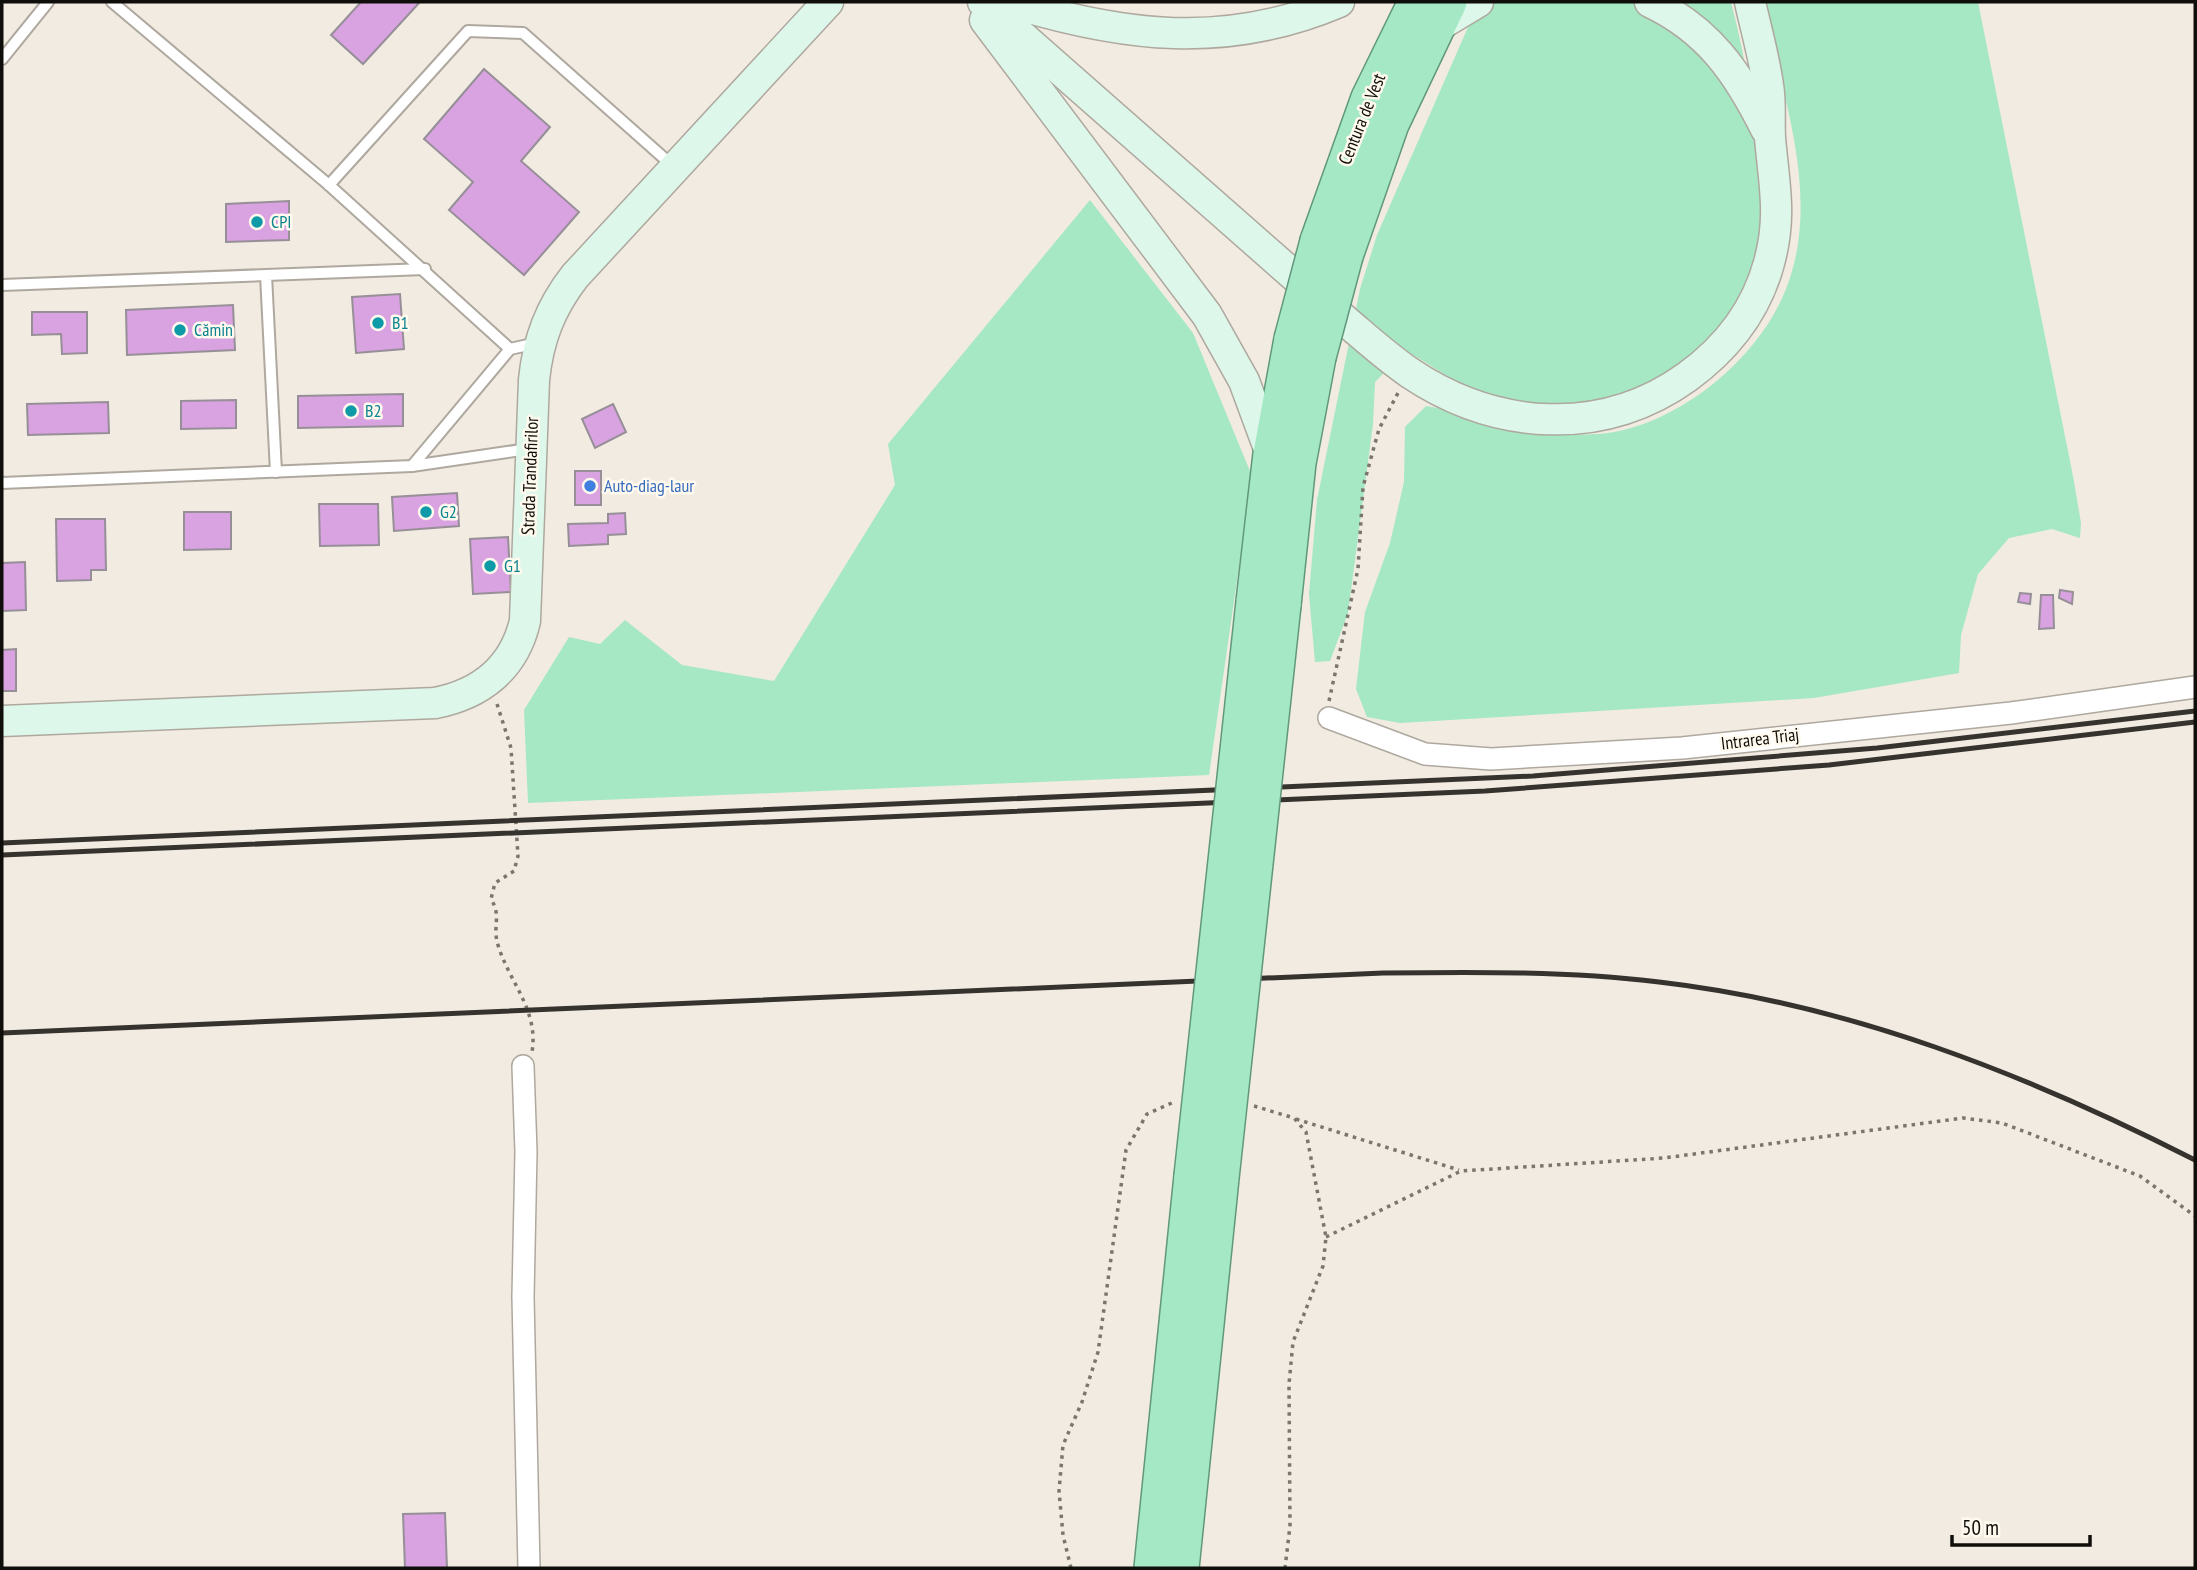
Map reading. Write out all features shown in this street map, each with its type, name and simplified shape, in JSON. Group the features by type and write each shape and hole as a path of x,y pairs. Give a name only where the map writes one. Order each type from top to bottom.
{"highway":[{"name":"Centura de Vest","path":"1305,348 1331,248 1349,147 1368,98 1434,11"},
{"path":"1152,1568 1206,1177 1268,604 1271,454 1305,348"},
{"path":"1268,604 1298,463 1305,348"},
{"path":"1181,1568 1206,1177"}],"main road":[{"name":"Strada Trandafirilor","path":"2,721 435,703 464,695 485,684 517,648 525,621 530,449 539,342 562,293 674,167 828,2"},
{"path":"974,2 1207,315 1244,381 1271,454"},
{"path":"983,2 1338,315 1409,373 1473,405 1542,420 1580,420 1613,414 1659,395 1682,381 1703,365 1739,328 1763,283 1777,208 1770,139 1769,86 1750,2"},
{"path":"1009,2 1108,27 1183,35 1251,29 1313,13 1339,2"},
{"path":"1434,11 1478,2"},
{"path":"1650,2 1683,20 1721,55 1746,90 1770,139"}],"street":[{"name":"Intrarea Triaj","path":"1329,718 1425,754 1491,760 1682,748 2011,713 2195,687"},
{"path":"523,1066 526,1152 523,1297 529,1568"}],"lane":[{"path":"2,59 48,2"},
{"path":"112,2 329,185 425,269 510,349"},
{"path":"329,185 468,31 523,33 674,167"},
{"path":"2,285 425,269"},
{"path":"266,275 276,472"},
{"path":"412,466 510,349 539,342"},
{"path":"2,483 412,466 530,449"}],"path":[{"path":"1329,718 1329,701 1358,569 1363,487 1379,429 1409,373"},
{"path":"485,684 499,708 511,748 518,864 508,877 495,883 491,899 499,914 495,936 499,949 525,1001 534,1031 531,1053 523,1066"},
{"path":"1071,1568 1063,1535 1059,1490 1063,1445 1082,1402 1098,1352 1126,1150 1147,1114 1179,1101"},
{"path":"1252,1106 1264,1107 1461,1171 1664,1158 1963,1118 2002,1123 2140,1176 2195,1216"},
{"path":"1285,1568 1290,1526 1289,1384 1293,1342 1323,1266 1326,1237 1311,1145 1306,1132 1294,1118"},
{"path":"1326,1237 1461,1171"}],"green space":[{"path":"1479,2 1731,2 1754,119 1764,215 1763,238 1750,280 1729,317 1702,349 1669,374 1632,392 1591,404 1548,407 1505,401 1466,386 1406,351 1375,382 1373,424 1348,613 1330,661 1315,662 1309,594 1317,500 1360,289 1377,235"},
{"path":"1760,2 1978,2 2073,476 2081,523 2080,538 2052,529 2009,538 1978,574 1961,635 1959,673 1814,698 1400,723 1367,717 1356,689 1365,612 1390,543 1404,482 1405,427 1426,406 1451,411 1504,429 1530,433 1597,434 1644,424 1688,402 1713,384 1755,342 1782,298 1797,252 1801,205 1797,156 1787,106"},
{"path":"1090,200 1193,333 1252,476 1209,775 528,803 524,710 569,637 600,644 625,620 682,665 774,681 895,485 888,444"}],"building":[{"path":"361,2 420,2 363,64 331,35"},
{"path":"484,69 550,127 521,161 579,212 524,275 449,210 473,182 424,139"},
{"name":"CPI","path":"289,201 289,240 226,242 226,204"},
{"name":"B1","path":"400,294 404,349 356,353 352,297"},
{"name":"Cămin","path":"233,305 235,350 127,355 126,310"},
{"path":"32,312 87,312 87,353 62,354 61,334 32,335"},
{"name":"B2","path":"403,394 403,426 298,428 298,396"},
{"path":"236,400 236,428 181,429 181,401"},
{"path":"108,402 109,433 28,435 27,404"},
{"path":"613,404 626,432 595,448 582,419"},
{"path":"575,471 601,471 601,505 575,505"},
{"name":"G2","path":"457,493 459,526 394,531 392,497"},
{"path":"319,504 378,504 379,545 320,546"},
{"path":"184,512 231,512 231,549 184,550"},
{"path":"625,513 626,534 608,535 608,544 569,546 568,524 608,523 608,514"},
{"path":"56,519 105,519 106,570 91,570 91,580 57,581"},
{"name":"G1","path":"508,537 511,592 473,594 470,539"},
{"path":"25,562 26,610 2,611 2,563"},
{"path":"2060,590 2073,592 2072,604 2059,598"},
{"path":"2020,593 2031,594 2030,604 2018,602"},
{"path":"2041,595 2053,595 2054,628 2039,629"},
{"path":"16,649 16,691 2,691 2,650"},
{"path":"445,1513 447,1568 405,1568 403,1514"}],"railway":[{"path":"2,843 1533,776 1877,748 2195,711"},
{"path":"2,855 1485,791 1829,765 2195,722"},
{"path":"2,1033 1383,973 1556,974 1659,982 1730,992 1868,1025 1935,1047 2067,1099 2195,1160"}],"place":[{"name":"CPI","path":"257,222"},
{"name":"B1","path":"378,323"},
{"name":"Cămin","path":"180,330"},
{"name":"B2","path":"351,411"},
{"name":"Auto-diag-laur","path":"590,486"},
{"name":"G2","path":"426,512"},
{"name":"G1","path":"490,566"}]}
